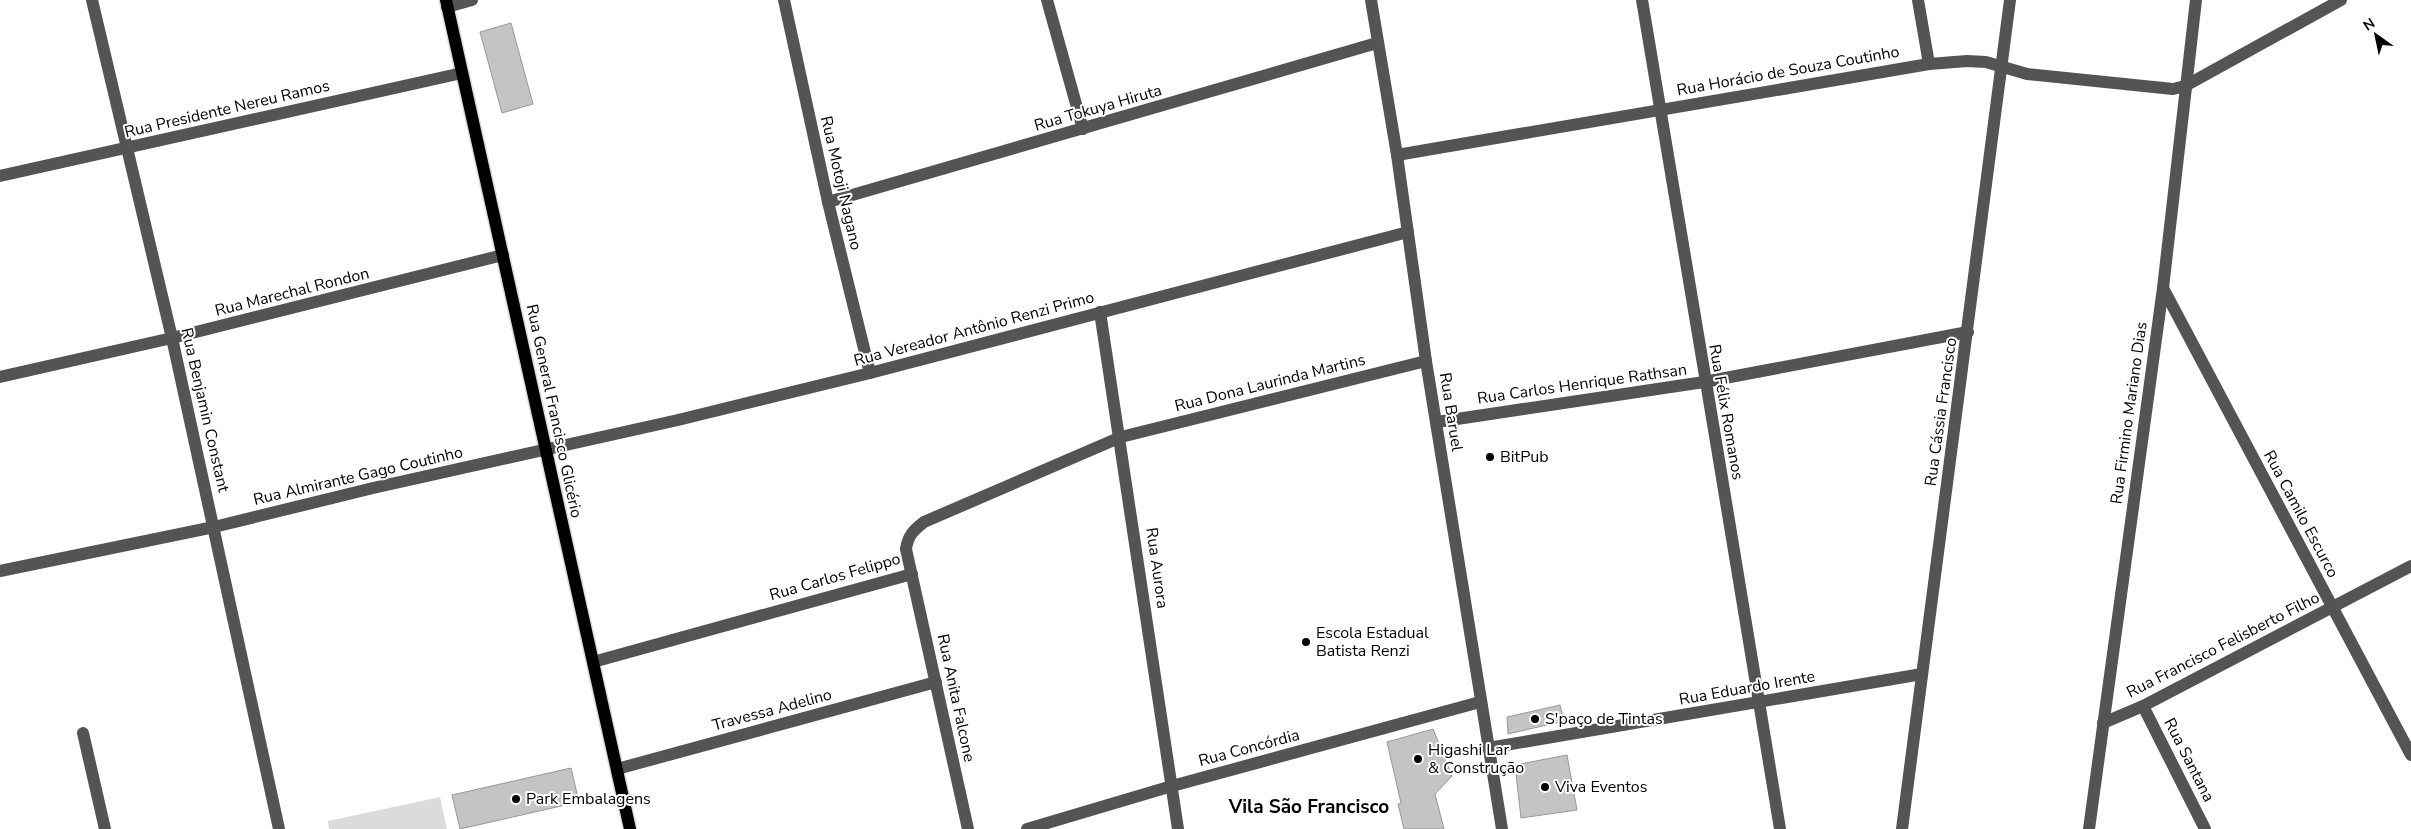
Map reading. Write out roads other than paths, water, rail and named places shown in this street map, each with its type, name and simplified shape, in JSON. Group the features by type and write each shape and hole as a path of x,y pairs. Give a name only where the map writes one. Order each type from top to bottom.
{"main road":[{"name":"Rua General Francisco Glicério","path":"446,4 630,829"}],"street":[{"name":"Rua Benjamin Constant","path":"92,0 172,338 279,829"},
{"path":"446,4 472,0"},
{"name":"Rua Motoji Nagano","path":"784,0 828,202 870,373"},
{"path":"1047,0 1083,129"},
{"name":"Rua Baruel","path":"1371,0 1397,155 1426,361 1502,829"},
{"name":"Rua Félix Romanos","path":"1642,0 1704,382 1761,702 1780,829"},
{"path":"1918,0 1929,64"},
{"name":"Rua Cássia Francisco","path":"1902,829 2010,0"},
{"name":"Rua Firmino Mariano Dias","path":"2089,829 2163,288 2196,0"},
{"path":"2185,86 2341,0"},
{"name":"Rua Tokuya Hiruta","path":"828,202 1377,43"},
{"name":"Rua Horácio de Souza Coutinho","path":"1397,155 1929,64 1967,61 2002,66 2027,74 2153,88 2173,89 2185,86"},
{"name":"Rua Presidente Nereu Ramos","path":"0,176 462,73"},
{"name":"Rua Vereador Antônio Renzi Primo","path":"546,450 870,373 1408,232"},
{"name":"Rua Marechal Rondon","path":"0,377 172,338 503,255"},
{"name":"Rua Camilo Escurco","path":"2163,288 2411,755"},
{"name":"Rua Aurora","path":"1100,312 1121,437 1178,829"},
{"name":"Rua Carlos Henrique Rathsan","path":"1437,422 1704,382 1968,332"},
{"name":"Rua Dona Laurinda Martins","path":"1121,437 1426,361"},
{"name":"Rua Carlos Felippo","path":"594,662 912,574 906,549 907,539 924,522 1121,437"},
{"name":"Rua Almirante Gago Coutinho","path":"0,572 214,527 373,488 546,450"},
{"name":"Rua Francisco Felisberto Filho","path":"2103,723 2143,706 2411,566"},
{"name":"Rua Anita Falcone","path":"912,574 968,829"},
{"name":"Rua Eduardo Irente","path":"1488,748 1922,674"},
{"name":"Travessa Adelino","path":"617,770 936,682"},
{"name":"Rua Concórdia","path":"1027,829 1172,786 1480,702"},
{"name":"Rua Santana","path":"2143,706 2205,829"},
{"path":"83,733 105,829"}],"place":[{"name":"BitPub","path":"1490,457"},
{"name":"Escola Estadual Batista Renzi","path":"1306,642"},
{"name":"S'paço de Tintas","path":"1535,719"},
{"name":"Higashi Lar & Construção","path":"1418,759"},
{"name":"Viva Eventos","path":"1545,787"},
{"name":"Park Embalagens","path":"516,799"}],"district":[{"name":"Vila São Francisco","path":"1309,807"}]}
